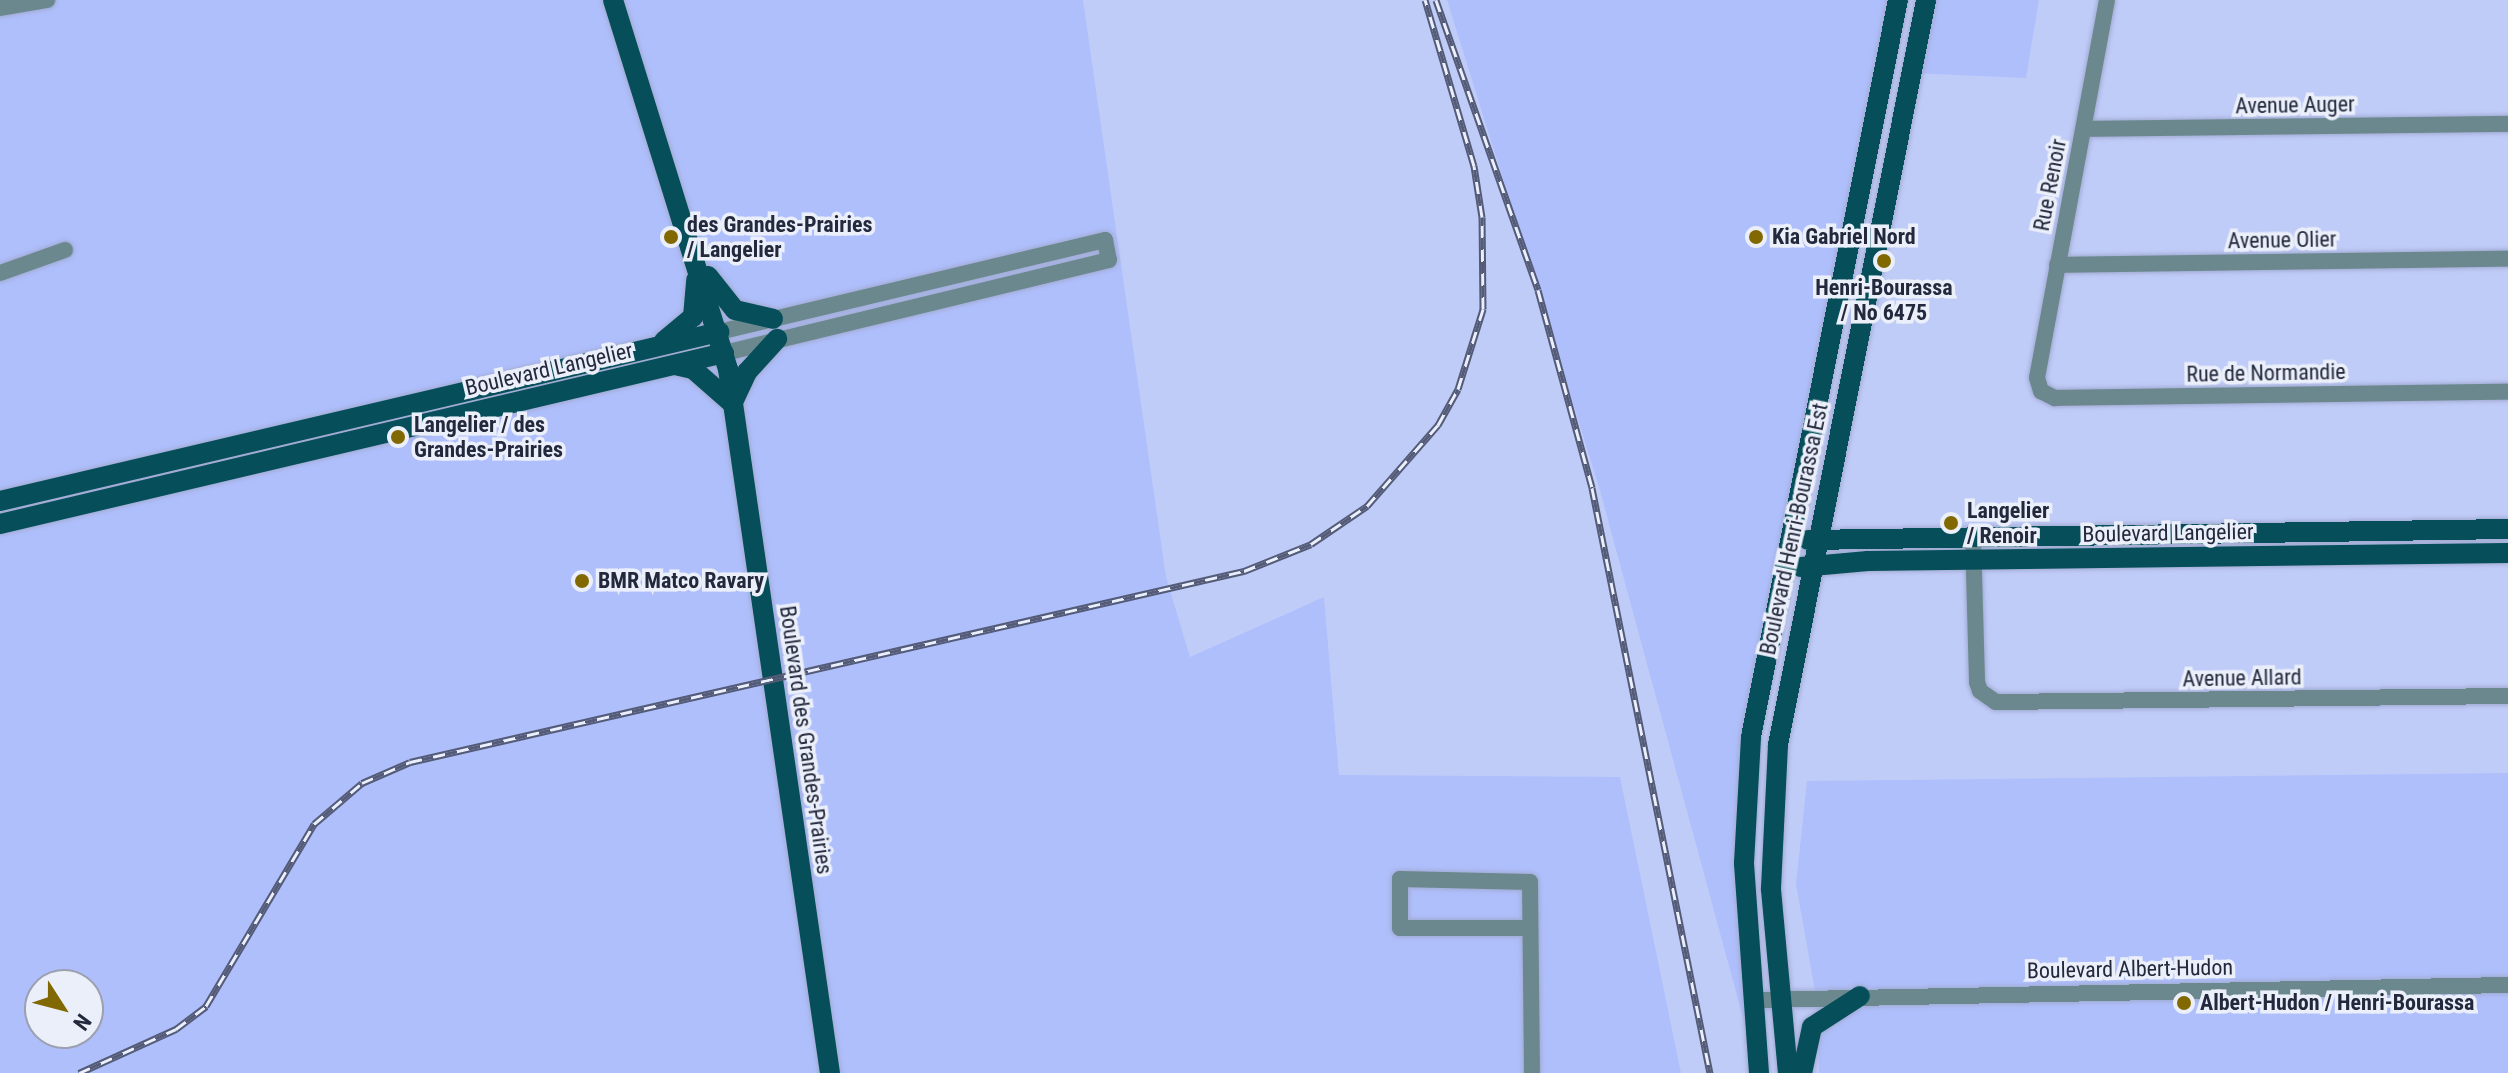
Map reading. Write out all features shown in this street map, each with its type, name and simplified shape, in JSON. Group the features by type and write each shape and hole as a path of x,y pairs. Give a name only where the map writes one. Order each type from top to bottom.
{"main road":[{"name":"Boulevard des Grandes-Prairies","path":"613,0 722,342 830,1073"},
{"name":"Boulevard Henri-Bourassa Est","path":"1759,1073 1745,888 1745,788 1788,541 1898,0"},
{"name":"Boulevard Henri-Bourassa Est","path":"1788,1073 1772,923 1773,788 1789,672 1926,0"},
{"path":"694,252 735,310 773,319"},
{"path":"642,351 673,337 693,317 694,252"},
{"path":"673,365 693,369 733,404 747,372 777,339"},
{"name":"Boulevard Langelier","path":"0,501 642,351 722,342"},
{"name":"Boulevard Langelier","path":"0,524 673,365 722,342"},
{"name":"Boulevard Langelier","path":"1788,541 2508,529"},
{"name":"Boulevard Langelier","path":"1782,573 1813,564 2508,553"},
{"path":"1802,1073 1812,1027 1860,996"}],"street":[{"path":"0,8 47,0"},
{"name":"Rue Renoir","path":"2037,378 2107,0"},
{"name":"Avenue Auger","path":"2084,129 2508,124"},
{"name":"Boulevard Langelier","path":"1105,240 1109,260 777,339 722,342 773,319 1105,240"},
{"path":"0,273 65,250"},
{"name":"Avenue Olier","path":"2057,265 2508,259"},
{"name":"Rue de Normandie","path":"2037,378 2041,391 2055,398 2508,392"},
{"path":"1973,537 1973,560"},
{"name":"Avenue Allard","path":"1973,560 1980,691 2007,704 2508,696"},
{"path":"1529,928 1400,928 1400,879 1530,882 1532,1073"},
{"name":"Boulevard Albert-Hudon","path":"1753,1000 1782,996 2508,985"}],"shaded area":[{"path":"0,0 1083,0 1166,577 1190,657 1324,597 1339,775 1620,777 1681,1073 0,1073"},
{"path":"1447,0 1896,0 1744,813 1758,1073 1599,487"},
{"path":"1925,0 2039,0 2026,78 1911,73"},
{"path":"2508,773 2508,1073 1819,1073 1818,1008 1796,884 1807,781"}],"railway":[{"path":"79,1073 176,1029 206,1006 314,824 362,783 410,762 1244,571 1311,544 1367,506 1438,425 1458,389 1483,309 1482,217 1474,166 1425,0"},
{"path":"1436,0 1538,290 1592,488 1710,1073"}],"place":[{"name":"des Grandes-Prairies / Langelier","path":"671,237"},
{"name":"Kia Gabriel Nord","path":"1756,237"},
{"name":"Henri-Bourassa / No 6475","path":"1884,261"},
{"name":"Langelier / des Grandes-Prairies","path":"398,437"},
{"name":"Langelier / Renoir","path":"1951,523"},
{"name":"BMR Matco Ravary","path":"582,581"},
{"name":"Albert-Hudon / Henri-Bourassa","path":"2184,1003"}]}
